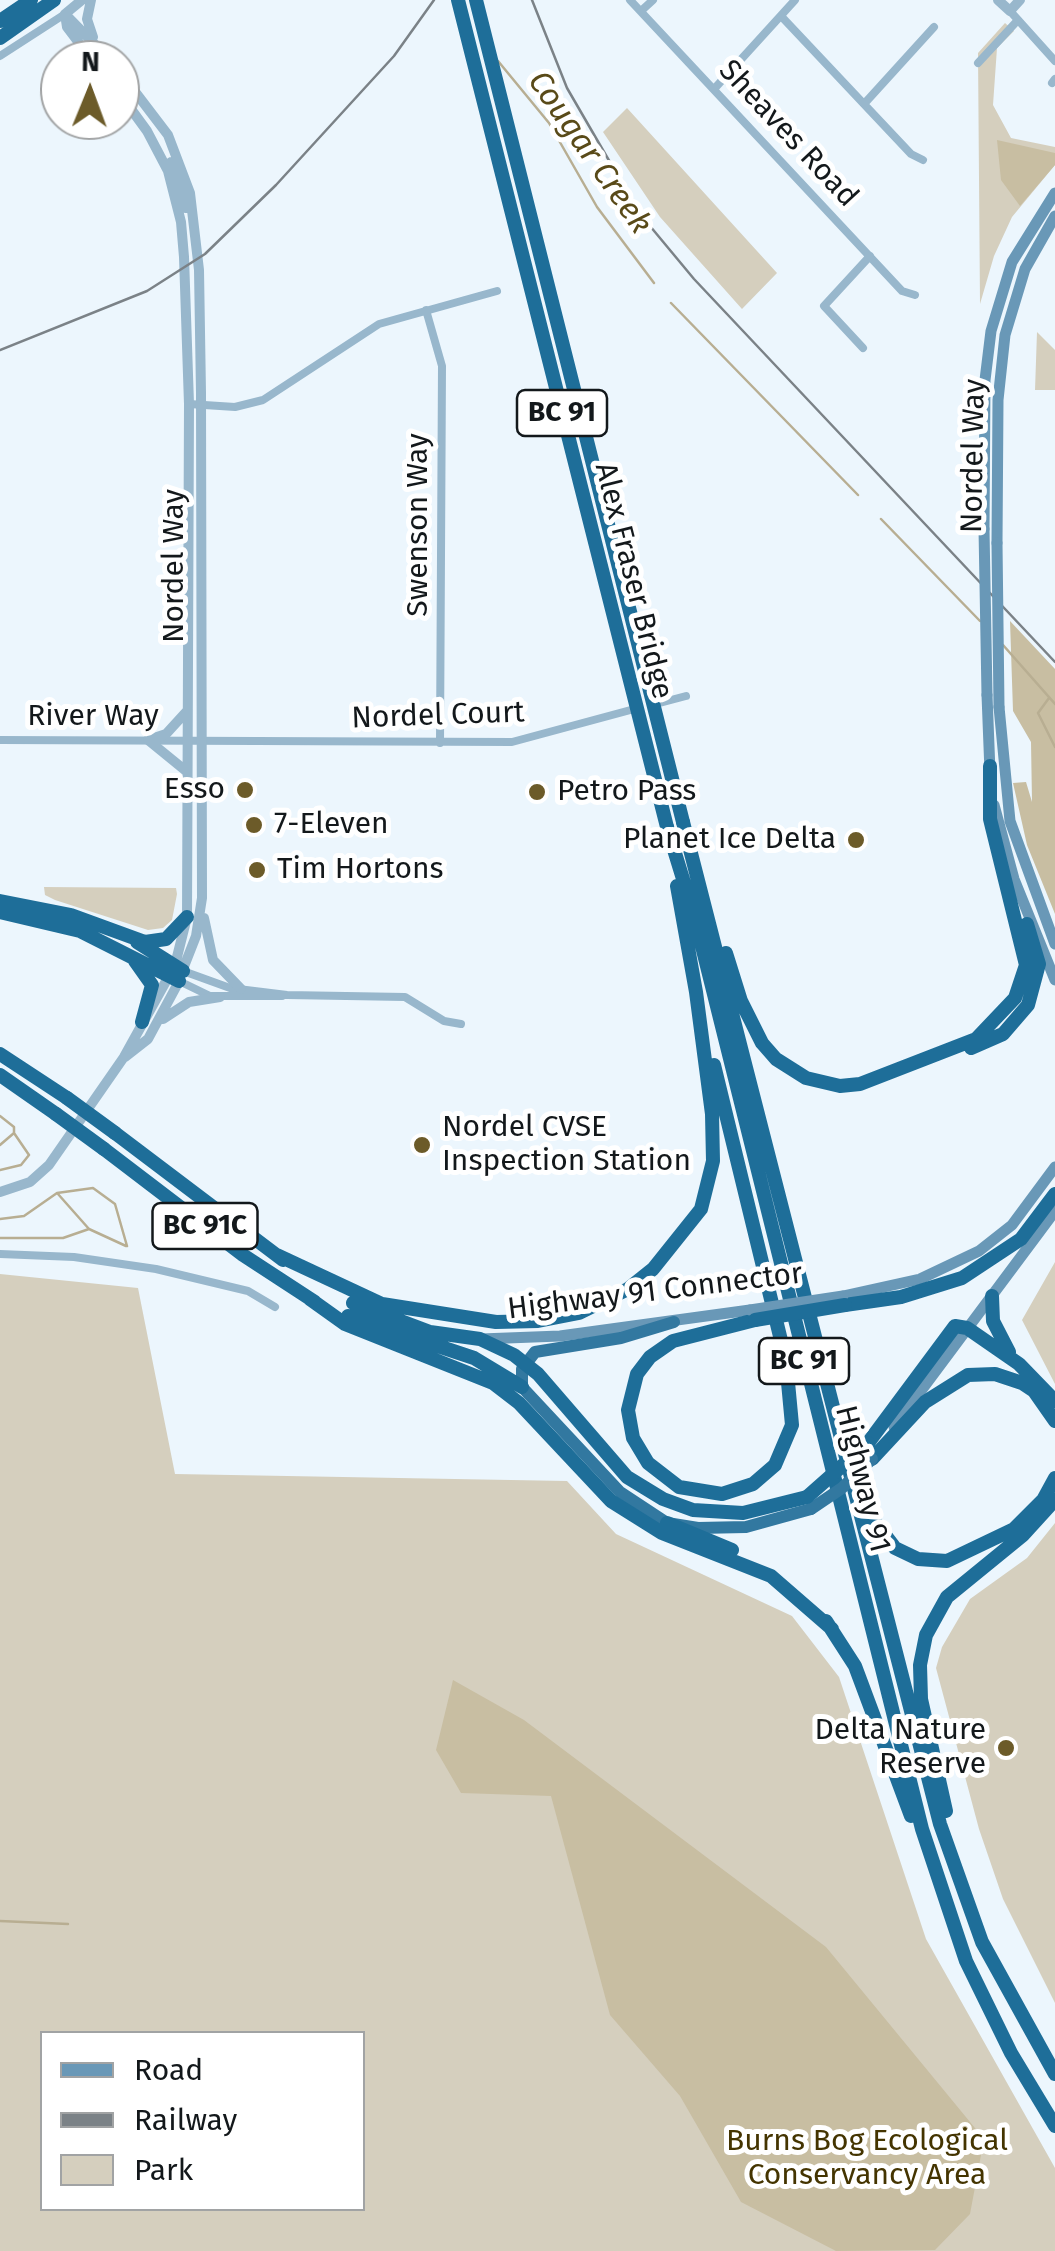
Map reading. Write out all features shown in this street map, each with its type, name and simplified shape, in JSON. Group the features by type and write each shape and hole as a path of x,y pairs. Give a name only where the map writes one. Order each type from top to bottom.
{"highway":[{"path":"0,21 31,0"},
{"path":"0,38 54,0"},
{"name":"Alex Fraser Bridge","path":"458,0 667,826"},
{"name":"Alex Fraser Bridge","path":"476,0 683,822"},
{"path":"689,842 741,1001 762,1043 776,1059 806,1078 840,1086 882,1078 976,1039 994,1025 1015,998 1026,965 990,819 990,766"},
{"name":"Highway 91","path":"683,822 850,1488 940,1824 982,1942 1055,2074"},
{"path":"277,1256 382,1304 480,1320 526,1322 564,1318 628,1289 679,1241 708,1191 713,1127 696,992 667,826"},
{"name":"Highway 91","path":"667,826 695,918 942,1896 966,1961 1012,2053 1055,2126"},
{"path":"947,1051 961,1052 1003,1034 1028,1005 1039,964 1022,899"},
{"path":"0,901 71,915 177,973"},
{"path":"0,912 128,945 166,939 186,917"},
{"path":"128,945 152,981 142,1022"},
{"path":"696,992 786,1361 793,1410 786,1446 761,1478 722,1494 679,1488 648,1463 633,1438 628,1410 637,1374 650,1357 673,1341 753,1315 844,1300 901,1297 962,1278 1021,1238 1055,1194"},
{"name":"Highway 91 Connector","path":"0,1054 67,1098 315,1284 383,1316 430,1332 480,1339"},
{"name":"Highway 91 Connector","path":"0,1075 310,1299 474,1358 522,1387 620,1492 668,1523 698,1528 746,1526 842,1488 872,1459"},
{"path":"0,1084 56,1114"},
{"path":"992,1296 997,1335 1055,1400"},
{"path":"310,1299 345,1324 493,1383 527,1410 611,1501 662,1533 770,1576 832,1629"},
{"path":"522,1387 524,1362 534,1352 620,1338 674,1322"},
{"path":"480,1339 524,1362 608,1458 644,1490 693,1510 727,1513 809,1503 868,1443 955,1326 966,1328 1019,1364"},
{"path":"872,1459 924,1402 968,1375 995,1374 1022,1382 1034,1391 1055,1422"},
{"path":"850,1488 895,1548 918,1559 947,1561 1014,1529 1043,1500 1055,1478"},
{"path":"982,1942 926,1726 920,1682 922,1649 947,1597 1024,1535 1055,1500"},
{"path":"668,1523 778,1571 810,1598 863,1684 942,1896"}],"main road":[{"name":"Nordel Way","path":"990,766 985,380 991,330 1012,262 1055,193"},
{"name":"Nordel Way","path":"1055,216 1025,269 1005,335 998,400 997,543 999,707 1010,821 1055,944"},
{"path":"990,766 1002,841 1055,980"},
{"name":"Highway 91 Connector","path":"844,1300 920,1279 978,1251 1012,1225 1055,1167"},
{"name":"Highway 91 Connector","path":"872,1459 1055,1211"},
{"name":"Highway 91 Connector","path":"480,1339 753,1315"}],"street":[{"path":"0,56 82,0"},
{"path":"92,0 88,19 95,40"},
{"name":"Sheaves Road","path":"630,0 902,291 914,295"},
{"path":"641,11 653,0"},
{"path":"715,88 795,0"},
{"path":"998,0 1055,61"},
{"path":"978,63 1014,16 1020,0"},
{"path":"64,14 92,40"},
{"path":"64,14 77,40"},
{"path":"781,16 910,154 923,160"},
{"path":"864,104 934,27"},
{"name":"Nordel Way","path":"124,1057 148,1039 158,1023 198,926 202,898 194,215 181,164 168,135 140,98"},
{"name":"Nordel Way","path":"0,1192 30,1182 50,1165 124,1057 142,1022 177,973 186,917 195,405 182,222 157,148 140,123"},
{"path":"157,148 167,154 186,209 194,215"},
{"path":"864,348 824,306 870,256"},
{"path":"195,405 235,407 263,400 379,324 496,291"},
{"name":"Swenson Way","path":"426,310 442,366 440,743"},
{"name":"Nordel Court","path":"187,740 512,742 686,696"},
{"path":"148,740 166,734 187,710"},
{"name":"River Way","path":"0,740 187,740"},
{"path":"148,740 186,771"},
{"path":"202,898 213,960 241,989"},
{"path":"177,973 220,987 287,995"},
{"path":"177,973 220,998"},
{"path":"158,1023 189,1002 287,995 405,998 444,1021 461,1024"},
{"path":"0,1254 74,1257 156,1269 248,1291 275,1307"}],"green space":[{"path":"1005,23 1014,31 997,48 993,105 1011,138 1055,147 1055,165 1012,217 994,256 980,304 978,53"},
{"path":"627,108 777,273 742,309 660,217 603,132"},
{"path":"997,140 1055,153 1055,165 1020,206 1001,180"},
{"path":"1037,332 1055,350 1055,390 1035,390"},
{"path":"1010,621 1055,669 1055,914 1027,845 1013,783 1026,782 1032,802 1031,742 1013,711"},
{"path":"44,887 176,888 177,894 172,920 163,928 148,930 55,900 45,895"},
{"path":"1055,1262 1055,1384 1022,1320"},
{"name":"Burns Bog Ecological Conservancy Area","path":"0,1274 138,1288 175,1474 567,1481 616,1534 792,1616 839,1677 926,1939 1055,2168 1055,2251 0,2251"},
{"name":"Delta Nature Reserve","path":"1055,1523 1055,2003 1003,1899 979,1829 936,1668 942,1647 970,1599 1027,1558"},
{"name":"Burns Bog Ecological Conservancy Area","path":"453,1680 524,1720 826,1947 984,2139 970,2214 935,2250 836,2251 741,2202 680,2096 610,2015 551,1796 461,1793 436,1750"}],"waterway":[{"name":"Cougar Creek","path":"498,61 549,123 597,207 654,283"},
{"name":"Cougar Creek","path":"671,303 858,495"},
{"name":"Cougar Creek","path":"881,519 980,621"},
{"name":"Cougar Creek","path":"1003,645 1055,704"},
{"path":"1049,698 1038,713 1055,747"},
{"path":"0,1116 14,1127 14,1133 0,1145"},
{"path":"0,1170 21,1165 29,1155 14,1133"},
{"path":"0,1219 24,1216 57,1193 93,1188 115,1204 127,1246"},
{"path":"58,1194 89,1229 126,1246"},
{"path":"0,1238 63,1238 89,1229"},
{"path":"0,1921 68,1924"}],"railway":[{"path":"0,350 147,291 205,254 276,185 394,56 434,0"},
{"path":"532,0 567,88 640,214 694,279 1055,662"}],"place":[{"name":"Esso","path":"245,790"},
{"name":"Petro Pass","path":"537,792"},
{"name":"7-Eleven","path":"254,825"},
{"name":"Planet Ice Delta","path":"856,840"},
{"name":"Tim Hortons","path":"257,870"},
{"name":"Nordel CVSE Inspection Station","path":"422,1145"},
{"name":"Delta Nature Reserve","path":"1006,1748"}]}
